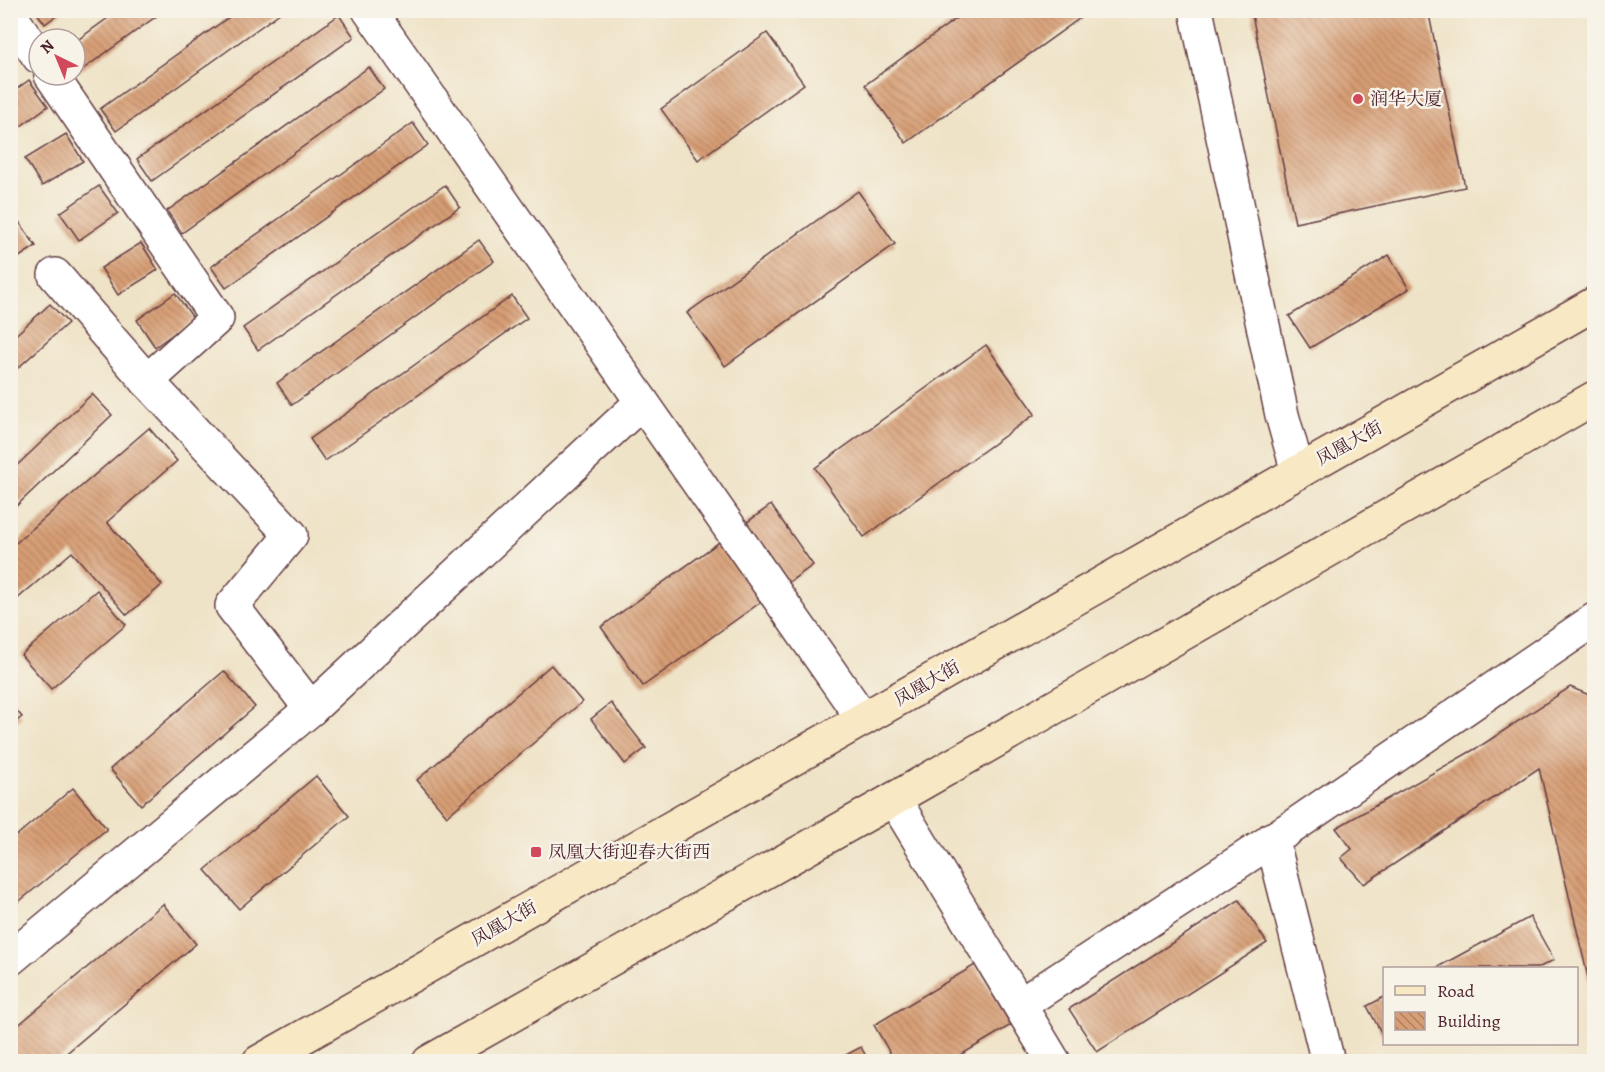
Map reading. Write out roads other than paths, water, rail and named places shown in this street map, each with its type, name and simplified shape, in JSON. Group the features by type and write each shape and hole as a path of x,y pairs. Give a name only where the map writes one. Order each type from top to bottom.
{"main road":[{"name":"凤凰大街","path":"259,1062 1594,304"},
{"path":"429,1062 1594,398"}],"street":[{"path":"369,10 863,719"},
{"path":"1196,10 1282,415 1298,472"},
{"path":"10,15 27,40"},
{"path":"59,87 216,318 147,381"},
{"path":"55,275 147,381 291,535 232,606 311,709"},
{"path":"10,959 311,709 642,402"},
{"path":"1035,995 1272,839 1594,620"},
{"path":"894,799 1054,1062"},
{"path":"1272,839 1328,1062"}],"place":[{"name":"润华大厦","path":"1358,99"},
{"name":"凤凰大街迎春大街西","path":"536,852"}]}
